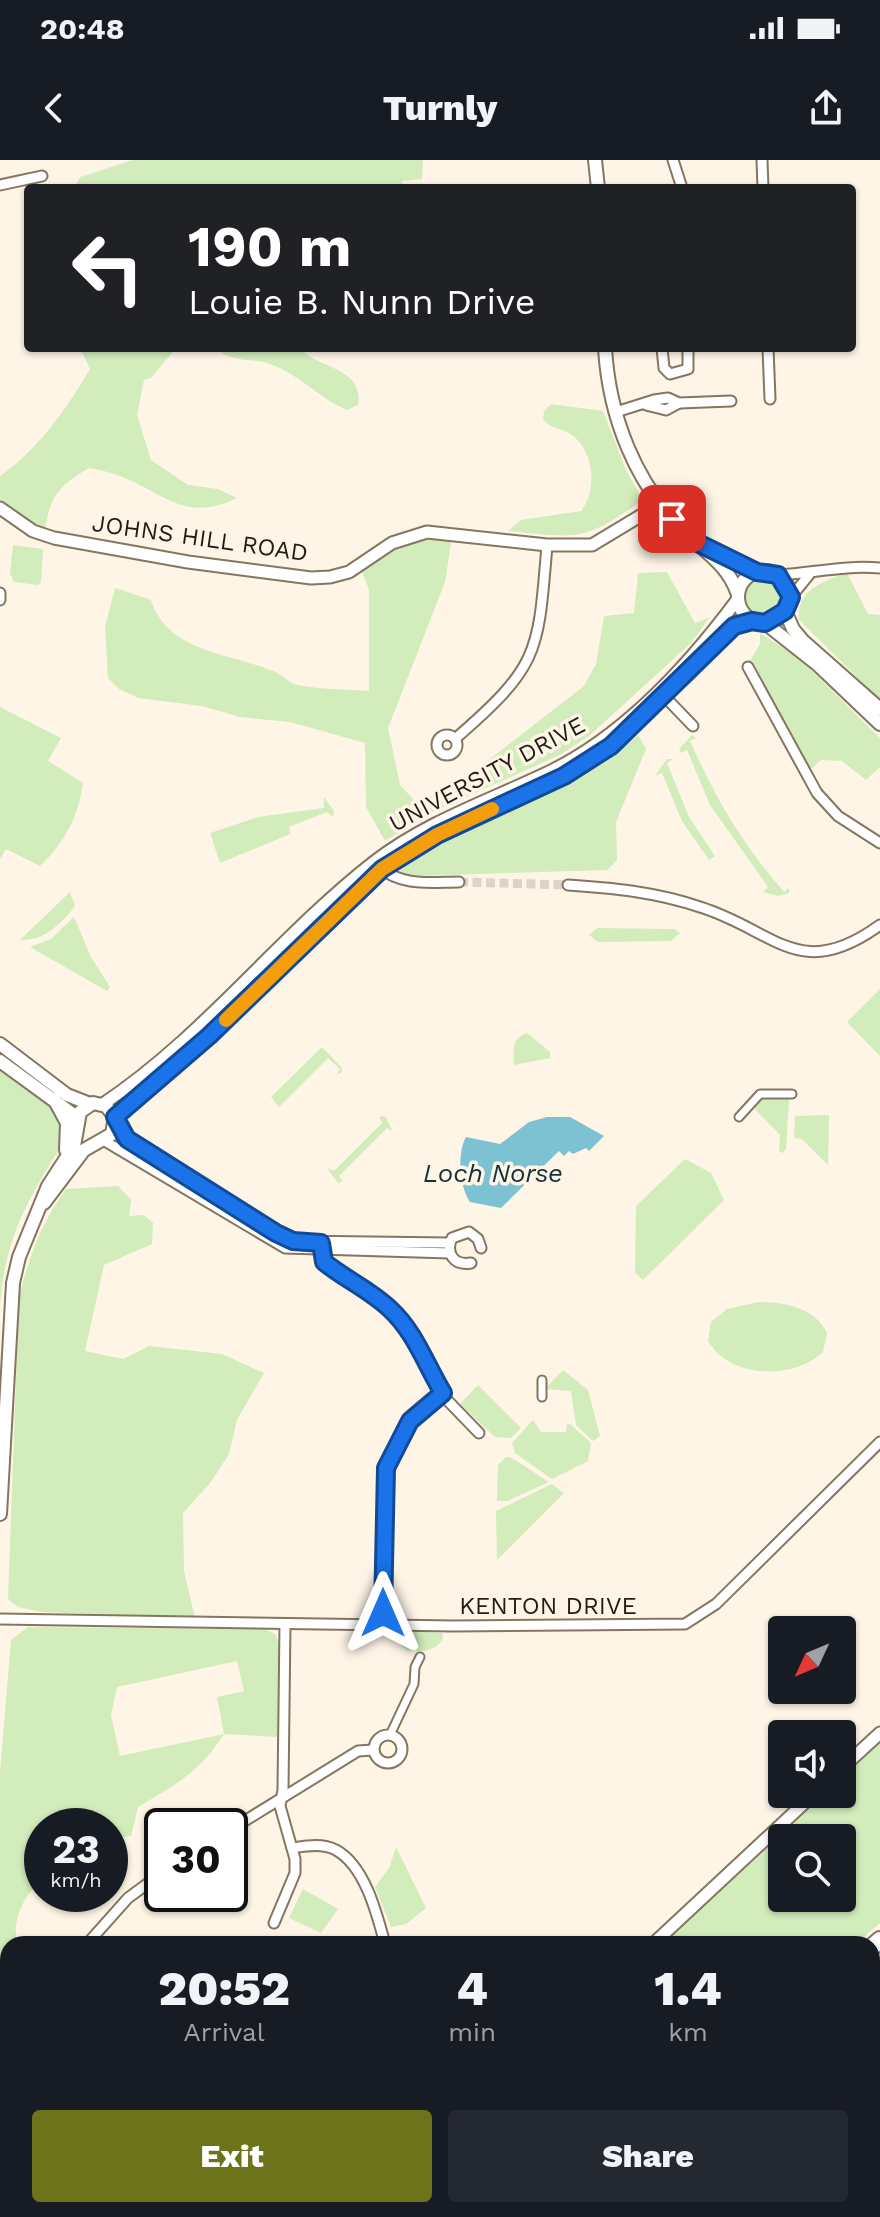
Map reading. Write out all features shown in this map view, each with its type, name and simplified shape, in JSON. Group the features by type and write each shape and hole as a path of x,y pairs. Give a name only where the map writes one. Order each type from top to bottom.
{"main road":[{"path":"595,160 598,184"},
{"path":"606,352 616,412 634,461 660,504 724,566 737,596 758,622 817,664 880,724"},
{"path":"698,543 757,572 778,575 791,597 785,611 758,622"},
{"path":"737,596 742,582 757,572"},
{"path":"785,611 793,629 803,641 880,709"},
{"path":"0,1044 67,1095 97,1104 115,1120"},
{"path":"0,1061 53,1098 78,1122 84,1137 100,1141"},
{"path":"53,1098 67,1123 64,1161"},
{"name":"UNIVERSITY DRIVE","path":"44,1203 48,1186 74,1146 78,1122 97,1104"},
{"name":"UNIVERSITY DRIVE","path":"0,1514 9,1310 19,1257 44,1203 73,1162 112,1134 115,1120"}],"street":[{"path":"673,160 681,184"},
{"path":"762,160 763,184"},
{"path":"0,185 42,176"},
{"path":"662,352 664,368 670,374 688,369 688,352"},
{"path":"768,352 770,399"},
{"path":"616,412 668,398 679,403 731,401"},
{"name":"JOHNS HILL ROAD","path":"0,508 33,531 54,538 188,562 311,578 349,572 392,543 427,532 547,545 592,545 660,504"},
{"path":"455,739 500,700 529,662 539,630 547,545"},
{"path":"778,575 809,575 847,566 880,568"},
{"path":"791,597 809,575"},
{"path":"0,593 0,600"},
{"name":"UNIVERSITY DRIVE","path":"97,1104 202,1025 378,866 433,824 551,770 588,749 693,657 737,596"},
{"name":"UNIVERSITY DRIVE","path":"115,1120 209,1036 378,866 592,759 628,733 734,626 758,622"},
{"path":"748,667 817,793 838,816 880,843"},
{"path":"665,697 693,726"},
{"path":"378,866 395,879 414,883 459,882"},
{"path":"568,885 646,891 695,905 795,951 834,950 880,925"},
{"path":"739,1117 760,1094 792,1094"},
{"path":"115,1120 127,1139 276,1233 293,1241 321,1247"},
{"path":"100,1141 285,1248 450,1248"},
{"path":"450,1248 455,1235 469,1232 478,1239 481,1248"},
{"path":"321,1247 324,1262 374,1295 400,1319 443,1393 479,1433"},
{"path":"450,1248 460,1263 471,1263"},
{"path":"542,1380 542,1397"},
{"path":"384,1626 386,1468 410,1421 443,1393"},
{"name":"KENTON DRIVE","path":"0,1619 384,1626 685,1624 716,1604 880,1442"},
{"path":"274,1923 295,1873 292,1848 280,1806 283,1796 285,1624"},
{"path":"373,1750 378,1739 390,1735 414,1684 415,1667 420,1657"},
{"path":"856,1755 880,1733"},
{"path":"373,1750 380,1762 390,1764 398,1760 402,1747 390,1735"},
{"path":"248,1818 358,1751 373,1750"},
{"path":"662,1936 799,1808"},
{"path":"292,1848 319,1845 334,1849 345,1857 366,1889 382,1936"},
{"path":"94,1936 128,1898 144,1886"}],"green space":[{"path":"133,160 423,160 422,179 402,181 402,184 76,184 80,177"},
{"path":"82,352 173,352 151,378 144,380 137,415 151,460 188,485 218,489 237,498 203,508 189,507 120,476 89,468 58,492 50,507 45,529 17,515 0,499 0,476 27,454 51,427 90,369"},
{"path":"304,352 347,376 358,392 358,405 347,410 280,368 223,353"},
{"path":"551,404 603,411 626,470 643,500 607,524 580,534 508,531 521,520 581,511 590,493 589,461 580,442 543,420 544,411"},
{"path":"423,537 452,537 445,582 388,728 400,785 416,802 454,787 584,686 596,664 604,616 634,613 638,573 667,572 695,623 710,617 691,643 589,736 560,755 436,810 385,841 366,807 365,743 290,722 240,717 202,706 138,698 119,689 108,678 105,627 115,588 151,600 159,617 171,630 185,641 202,648 273,671 294,684 369,691 369,590 361,569 403,544"},
{"path":"13,545 43,549 41,582 38,585 14,582 10,573"},
{"path":"847,573 868,614 880,615 880,700 799,620 802,601 813,588"},
{"path":"763,580 776,585 781,598 776,611 763,616 750,611 745,598 750,585"},
{"path":"760,633 799,658 880,738 880,767 866,780 842,761 821,760 809,771 750,661 760,644"},
{"path":"0,707 61,738 48,761 83,783 69,828 57,848 40,866 6,849 0,859"},
{"path":"638,735 646,749 616,822 617,860 607,870 407,876 401,873 400,868 428,847 563,785 602,763"},
{"path":"692,735 696,738 690,741 731,820 769,874 784,892 789,888 789,893 778,896 763,892 768,887 710,805 687,750 681,753 679,749"},
{"path":"667,759 673,759 667,763 689,817 715,856 709,860 682,821 662,773 655,776"},
{"path":"324,797 334,811 333,817 327,812 289,827 290,834 220,863 210,833 258,817 324,808"},
{"path":"70,892 75,906 58,925 37,938 20,940"},
{"path":"74,917 91,957 110,987 107,991 30,947 51,939"},
{"path":"597,928 675,929 680,933 671,941 598,942 589,935"},
{"path":"880,989 880,1056 847,1022"},
{"path":"527,1033 550,1052 550,1058 514,1065 516,1041"},
{"path":"322,1047 342,1068 342,1072 336,1075 340,1069 328,1058 279,1107 271,1097"},
{"path":"0,1070 45,1102 59,1118 64,1133 15,1233 0,1305"},
{"path":"761,1099 789,1099 786,1149 783,1153 779,1151 780,1135 753,1107"},
{"path":"829,1115 828,1165 802,1139 794,1138 795,1116"},
{"path":"385,1116 393,1132 387,1128 339,1176 343,1181 338,1183 327,1168 334,1171 382,1123 379,1117"},
{"path":"685,1159 711,1173 724,1200 643,1280 635,1273 636,1206"},
{"path":"118,1186 131,1200 129,1216 144,1215 153,1223 152,1244 104,1265 85,1351 123,1359 149,1346 222,1354 264,1373 237,1420 229,1454 211,1482 183,1513 184,1571 195,1618 42,1612 18,1607 8,1599 19,1298 43,1228 66,1189"},
{"path":"759,1302 789,1305 815,1318 827,1333 823,1352 811,1361 780,1371 746,1369 718,1354 708,1341 711,1322 727,1309"},
{"path":"563,1370 588,1390 600,1436 593,1441 576,1425 571,1391 545,1389"},
{"path":"478,1385 521,1428 511,1438 495,1437 460,1404"},
{"path":"533,1420 541,1432 566,1432 567,1424 570,1424 591,1443 588,1461 552,1479 515,1453 512,1443"},
{"path":"506,1457 549,1482 507,1501 497,1501 498,1465"},
{"path":"552,1484 564,1493 497,1560 496,1511"},
{"path":"28,1627 265,1629 275,1634 280,1645 278,1737 224,1734 196,1768 138,1807 131,1836 128,1836 128,1808 24,1808 24,1903 18,1916 16,1936 0,1936 0,1773 11,1640","holes":["237,1661 244,1691 217,1697 224,1734 120,1756 111,1715 117,1687"]},
{"path":"407,1631 442,1633 443,1638 432,1649 407,1651 391,1636"},
{"path":"880,1743 880,1923 865,1936 672,1936 768,1847 768,1912 856,1912 856,1824 793,1824 811,1808 856,1808 856,1766"},
{"path":"396,1847 426,1908 406,1924 391,1927 375,1887 389,1868"},
{"path":"303,1889 338,1909 321,1933 289,1918"}],"water":[{"name":"Loch Norse","path":"547,1117 570,1117 604,1136 589,1151 586,1148 573,1154 569,1151 564,1156 559,1151 501,1208 470,1202 460,1170 466,1137 500,1144 529,1122"}],"tunnel":[{"path":"459,882 568,885"}],"slow traffic":[{"path":"226,1020 382,869 437,835 492,809"}],"route":[{"path":"383,1613 386,1468 410,1421 443,1393 414,1339 400,1319 374,1295 324,1262 321,1243 293,1241 276,1233 127,1139 116,1124 115,1117 209,1036 382,869 437,835 564,776 592,759 628,733 734,626 752,621 765,623 785,611 791,597 785,581 778,575 767,571 757,572 698,543 672,519"}]}
